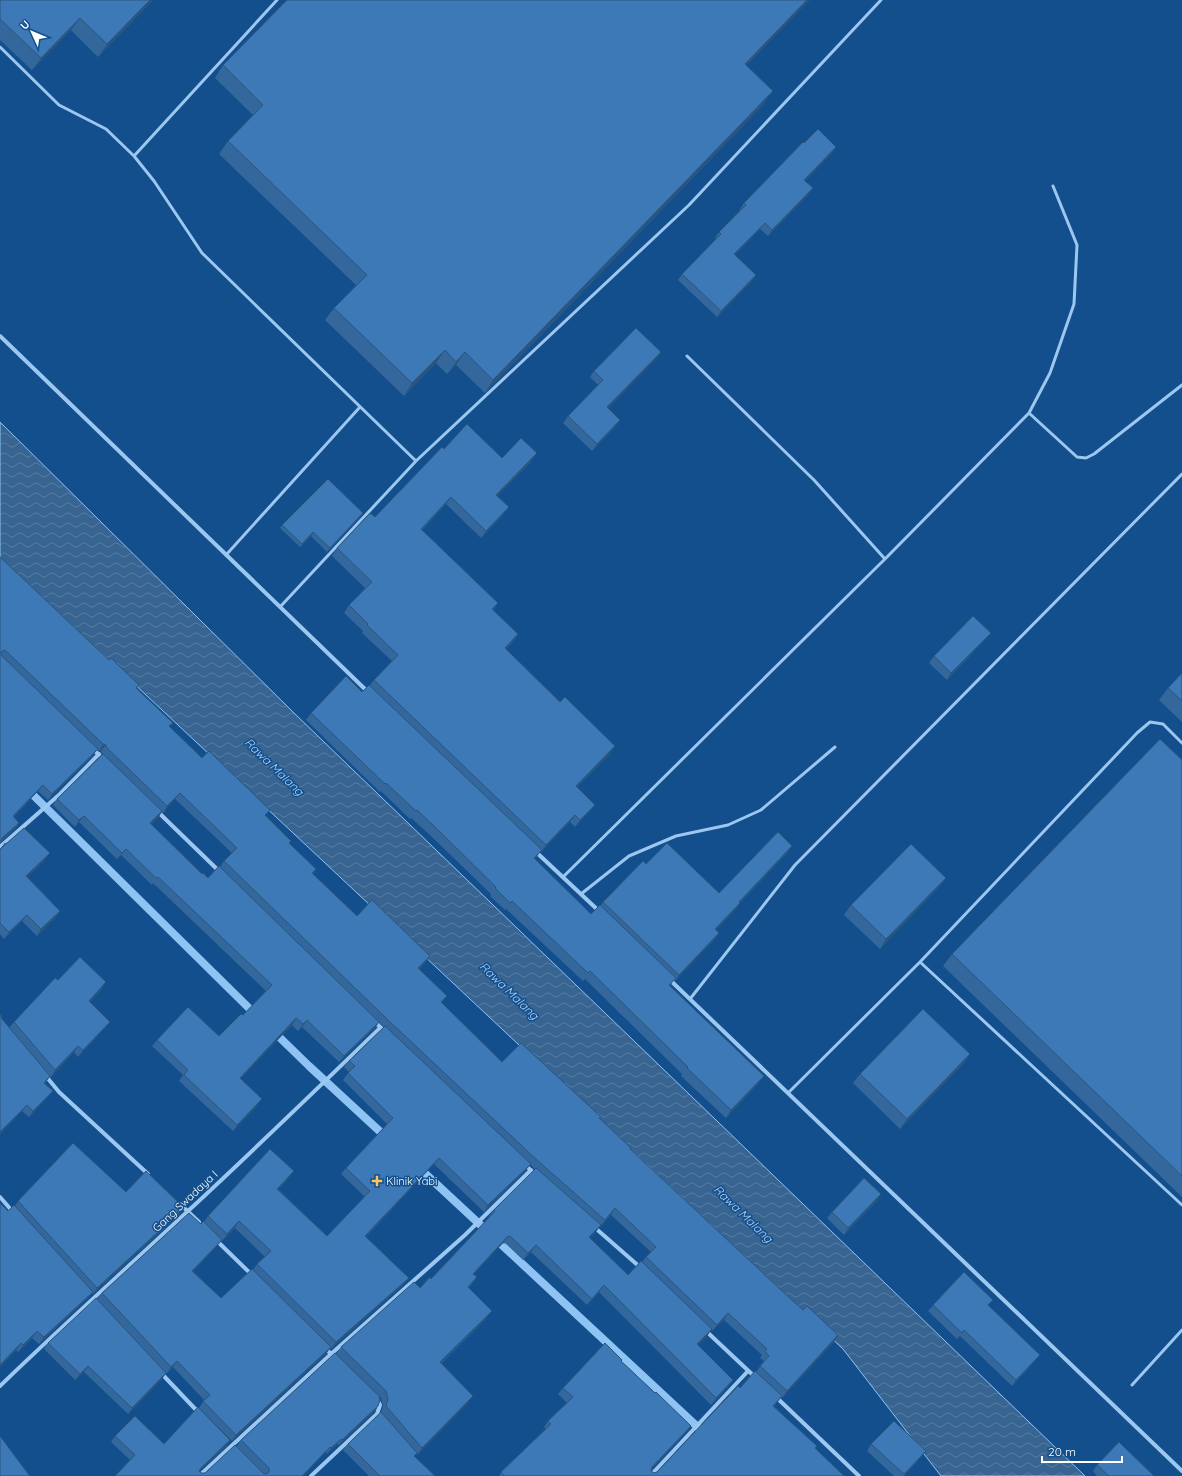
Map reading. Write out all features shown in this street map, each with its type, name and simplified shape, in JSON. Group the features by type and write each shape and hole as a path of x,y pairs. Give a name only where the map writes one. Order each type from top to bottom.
{"street":[{"path":"0,336 372,695"},
{"path":"88,744 110,765"},
{"path":"0,847 60,794 98,754"},
{"path":"154,808 226,878"},
{"path":"534,849 604,916"},
{"path":"667,977 1182,1470"},
{"path":"369,1017 386,1033"},
{"name":"Gang Swadaya I","path":"0,1386 91,1299 188,1212 380,1028"},
{"path":"39,1069 59,1092 154,1180"},
{"path":"519,1159 542,1181"},
{"path":"199,1476 331,1354 465,1235 531,1170"},
{"path":"0,1197 15,1214"},
{"path":"177,1201 205,1228"},
{"path":"589,1222 647,1274"},
{"path":"210,1233 254,1277"},
{"path":"86,1293 97,1305"},
{"path":"703,1328 759,1381"},
{"path":"320,1343 342,1364"},
{"path":"155,1366 204,1417"},
{"path":"650,1476 748,1371"},
{"path":"311,1476 377,1414 380,1405 378,1400 372,1395"},
{"path":"775,1396 859,1476"},
{"path":"377,1414 382,1420"},
{"path":"226,1440 237,1451"}],"lane":[{"path":"134,156 277,0"},
{"path":"280,607 416,461 689,205 881,0"},
{"path":"0,47 59,105 106,129 134,156 154,181 202,253 416,461"},
{"path":"563,877 885,559 1029,413 1050,373 1074,304 1077,245 1053,186"},
{"path":"687,356 814,480 885,559"},
{"path":"1029,413 1078,458 1086,458 1094,454 1182,386"},
{"path":"226,554 360,407"},
{"path":"690,999 795,865 1182,474"},
{"path":"788,1093 920,962 1137,733 1150,722 1162,724 1182,743"},
{"path":"581,894 629,856 676,836 728,825 761,810 835,747"},
{"path":"920,962 1182,1205"},
{"path":"1132,1385 1182,1330"}],"water":[{"name":"Rawa Malang","path":"0,422 294,713 1085,1476 941,1476 843,1349 0,558"}],"building":[{"path":"0,0 150,0 107,44 80,18 41,58 0,19"},
{"path":"287,0 807,0 745,64 773,91 493,380 465,352 456,362 445,350 412,383 334,308 367,275 228,141 263,105 223,65"},
{"path":"818,129 836,147 804,180 813,188 772,230 765,223 734,254 756,275 721,311 682,274 721,234 719,232 746,205 744,203 803,142 804,143"},
{"path":"636,328 661,352 607,407 620,420 597,444 568,416 603,380 594,371"},
{"path":"467,424 502,458 521,438 537,453 496,495 509,507 486,531 451,497 421,529 498,603 492,609 518,634 505,648 560,702 565,697 615,746 576,786 595,805 580,820 575,815 546,845 374,680 398,655 349,605 372,582 337,548 370,513 375,517 442,447 444,449"},
{"path":"328,479 363,513 330,548 313,532 302,544 282,525"},
{"path":"0,557 109,660 111,658 139,685 136,688 173,723 169,726 202,758 209,751 270,810 265,815 291,841 289,843 316,869 312,873 357,916 372,900 430,956 418,968 447,996 441,1002 502,1062 521,1043 601,1117 599,1118 631,1148 630,1149 782,1291 803,1310 807,1306 838,1335 787,1391 760,1366 769,1356 765,1351 767,1349 728,1313 717,1325 646,1257 656,1247 615,1208 605,1220 538,1161 387,1019 224,861 237,848 180,793 167,806 107,748 106,745 103,744 5,650 1,652 2,656 98,749 52,794 43,785 13,816 19,823 2,838 1,841 0,840"},
{"path":"973,616 991,633 951,673 934,656"},
{"path":"1182,673 1182,701 1168,688"},
{"path":"346,676 362,692 369,685 542,850 534,858 591,914 600,905 676,978 669,985 764,1076 731,1110 590,971 588,973 512,901 510,903 495,888 496,887 436,828 386,783 385,784 311,713"},
{"path":"1160,739 1182,760 1182,1176 952,954"},
{"path":"103,754 162,811 150,823 202,874 203,873 208,878 219,866 379,1022 344,1056 307,1020 303,1024 296,1018 240,1078 262,1099 237,1125 184,1075 188,1070 157,1040 188,1007 219,1036 241,1014 243,1015 272,985 158,877 156,878 126,849 122,853 84,816 79,820 57,799"},
{"path":"24,828 50,853 26,876 60,911 41,929 27,915 9,932 0,923 0,849"},
{"path":"778,832 792,846 715,929 719,933 679,975 603,902 643,861 646,864 667,843 719,893"},
{"path":"911,844 946,878 886,939 851,905"},
{"path":"80,957 106,982 89,1001 110,1022 83,1050 78,1046 55,1070 14,1022 55,978 58,980"},
{"path":"923,1009 970,1054 907,1119 860,1074"},
{"path":"0,1014 2,1019 50,1076 44,1083 53,1091 33,1111 27,1105 0,1132"},
{"path":"385,1026 531,1164 488,1205 439,1158 365,1236 409,1278 336,1342 257,1264 271,1251 239,1221 227,1234 208,1216 270,1149 294,1171 277,1189 327,1236 370,1191 346,1168 393,1118 348,1073 355,1066 349,1061"},
{"path":"73,1143 126,1192 146,1171 184,1208 97,1288 18,1201"},
{"path":"536,1168 601,1225 589,1237 628,1275 641,1261 712,1329 697,1344 733,1380 716,1398 604,1285 592,1299 536,1245 528,1253 510,1236 508,1236 473,1274 477,1277 468,1287 492,1311 440,1362 473,1396 422,1448 386,1406 388,1399 386,1391 341,1347 414,1282 420,1288 430,1277 431,1279 495,1211 494,1210"},
{"path":"864,1178 881,1194 848,1228 832,1212"},
{"path":"0,1203 8,1211 14,1205 93,1292 44,1337 37,1331 23,1345 21,1343 0,1365"},
{"path":"189,1213 201,1224 203,1221 222,1240 192,1271 221,1298 252,1269 331,1347 236,1435 203,1401 210,1395 177,1361 171,1367 102,1293"},
{"path":"964,1272 993,1300 988,1305 1040,1355 1016,1380 964,1330 962,1333 933,1305"},
{"path":"96,1298 166,1373 132,1408 88,1366 80,1374 48,1343"},
{"path":"605,1343 622,1360 621,1361 691,1426 652,1467 651,1471 654,1473 657,1472 738,1386 740,1388 755,1371 782,1396 773,1406 817,1446 815,1448 844,1476 504,1476 501,1472 551,1424 548,1421 573,1397 563,1388"},
{"path":"335,1353 379,1396 380,1400 378,1406 342,1440 341,1439 331,1448 330,1447 302,1476 115,1476 135,1455 115,1436 135,1416 164,1444 198,1407 230,1440 201,1468 199,1471 201,1473 205,1473 235,1445 263,1473 266,1474 269,1472 269,1468 241,1440"},
{"path":"381,1412 417,1453 414,1456 435,1476 380,1476 348,1444"},
{"path":"894,1421 926,1451 904,1474 871,1444"},
{"path":"0,1436 29,1475 30,1476 0,1476"},
{"path":"1119,1442 1154,1476 1109,1476 1097,1465"}],"waterway":[{"path":"26,788 257,1016"},
{"path":"273,1031 387,1138"},
{"path":"417,1166 703,1432"}],"place":[{"name":"Klinik Yabi","path":"377,1181"}]}
